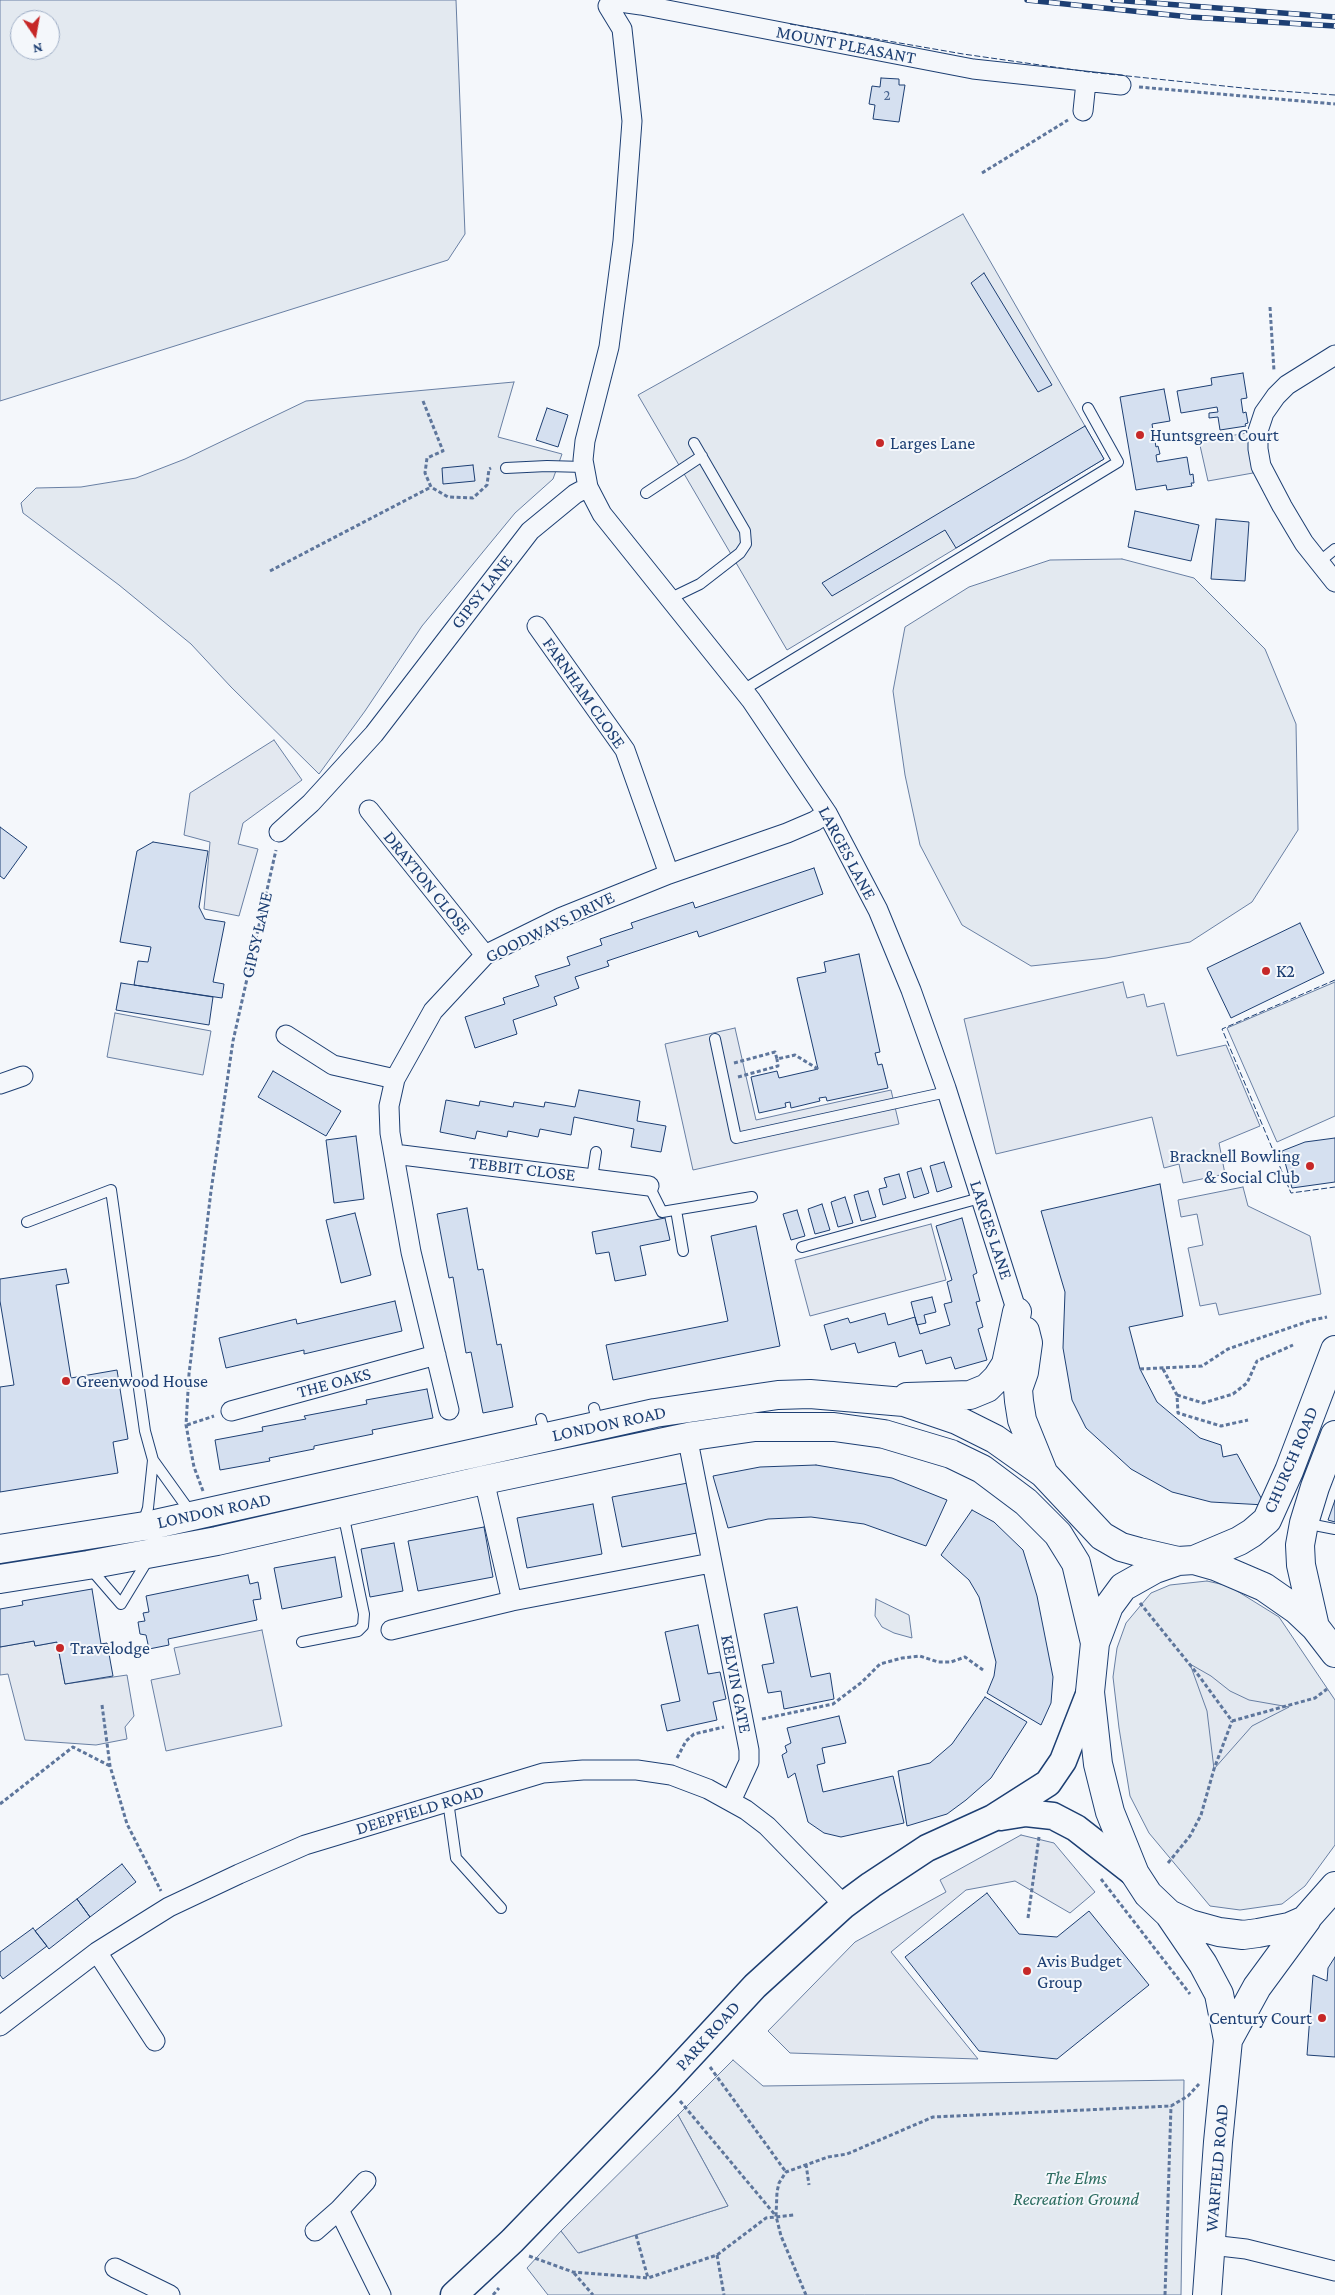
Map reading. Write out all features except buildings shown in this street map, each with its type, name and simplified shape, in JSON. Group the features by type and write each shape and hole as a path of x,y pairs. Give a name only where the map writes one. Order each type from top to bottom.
{"main road":[{"path":"881,1399 970,1395 987,1388 997,1378 1006,1364 1017,1312"},
{"path":"1017,1312 1028,1343 1024,1372 1018,1389 1022,1420 1044,1473"},
{"name":"CHURCH ROAD","path":"1094,1643 1109,1606 1123,1587 1155,1569 1239,1541 1267,1520 1289,1471 1335,1350"},
{"name":"LONDON ROAD","path":"0,1549 142,1526 200,1506 596,1417 655,1413 778,1395 810,1394 881,1399 904,1402 957,1420 995,1439 1044,1473 1102,1536 1121,1546 1139,1552 1186,1560 1228,1571 1264,1588 1297,1610 1315,1627 1335,1653"},
{"name":"LONDON ROAD","path":"0,1579 152,1553 694,1436 756,1428 834,1427 884,1434 951,1454 982,1469 1026,1502 1058,1534 1076,1562 1094,1643"},
{"name":"CHURCH ROAD","path":"1315,1627 1301,1565 1300,1545 1314,1487 1335,1434"},
{"path":"1094,1643 1090,1692 1098,1764 1110,1812 1135,1874 1148,1894 1168,1914 1203,1928 1243,1935 1276,1930 1306,1920 1335,1914"},
{"name":"WARFIELD ROAD","path":"1228,2040 1257,1987 1306,1920 1335,1886"},
{"name":"WARFIELD ROAD","path":"1168,1914 1203,1964 1219,1994 1228,2040 1207,2295"}],"street":[{"name":"MOUNT PLEASANT","path":"608,6 620,2 642,5 974,69 1121,85"},
{"name":"LARGES LANE","path":"608,6 622,29 632,121 623,241 609,347 585,441 584,468 588,487 602,514 743,690 827,813 878,910 894,945 947,1092 1017,1312"},
{"path":"1083,111 1086,82"},
{"path":"1335,354 1287,385 1276,396 1264,413 1258,431 1258,449 1261,466 1282,506 1319,562 1335,582"},
{"name":"GIPSY LANE","path":"279,832 311,803 374,734 530,531 575,494 588,487"},
{"name":"FARNHAM CLOSE","path":"537,626 625,750 669,874"},
{"name":"DRAYTON CLOSE","path":"370,810 485,955"},
{"name":"GOODWAYS DRIVE","path":"394,1154 390,1133 389,1106 395,1079 433,1010 485,955 562,917 669,874 787,833 827,813"},
{"path":"286,1035 333,1065 395,1079"},
{"path":"0,1084 23,1076"},
{"path":"394,1154 411,1252 449,1410"},
{"name":"TEBBIT CLOSE","path":"394,1154 649,1186"},
{"name":"THE OAKS","path":"231,1411 436,1355"},
{"name":"KELVIN GATE","path":"690,1451 749,1750 749,1762 731,1801"},
{"path":"484,1480 512,1600"},
{"path":"391,1630 512,1600 711,1563"},
{"name":"PARK ROAD","path":"454,2295 512,2241 665,2083 755,1986 844,1905 927,1848 993,1818 1035,1793 1052,1778 1063,1761 1090,1692"},
{"name":"DEEPFIELD ROAD","path":"0,2026 97,1952 169,1907 305,1845 543,1774 607,1769 671,1775 708,1789 731,1801 767,1826 844,1905"},
{"name":"PARK ROAD","path":"993,1818 1026,1813 1054,1816 1076,1828 1135,1874"},
{"path":"97,1952 155,2041"},
{"path":"315,2231 339,2210 366,2181"},
{"path":"339,2210 381,2295"},
{"path":"1211,2245 1246,2249 1335,2269"},
{"path":"115,2268 170,2295"}],"lane":[{"path":"743,690 1118,462 1088,408"},
{"path":"671,598 700,584 740,553 746,544 745,531 694,442"},
{"path":"646,493 702,456"},
{"path":"506,468 547,466 584,468"},
{"path":"1319,562 1335,550"},
{"path":"715,1039 736,1138 947,1092"},
{"path":"592,1178 596,1152"},
{"path":"649,1186 662,1212 752,1197"},
{"path":"27,1222 111,1190 145,1431 153,1460 148,1508 142,1526"},
{"path":"802,1247 980,1198"},
{"path":"676,1210 683,1251"},
{"path":"153,1460 200,1506"},
{"path":"302,1642 358,1631 363,1626 364,1614 343,1512"},
{"path":"1304,1523 1335,1529"},
{"path":"88,1565 121,1604 152,1553"},
{"path":"448,1801 456,1858 501,1908"}],"path":[{"path":"1121,85 1335,104"},
{"path":"982,173 1083,111"},
{"path":"1270,306 1276,396"},
{"path":"423,401 443,451 427,458 426,473 431,487 448,496 473,498 487,485 489,468 506,468"},
{"path":"270,571 431,487"},
{"name":"GIPSY LANE","path":"200,1506 186,1424 189,1374 210,1192 233,1041 279,832"},
{"path":"720,1066 775,1052 777,1059 778,1066 724,1081"},
{"path":"777,1059 795,1055 818,1069"},
{"path":"1140,1370 1202,1366 1228,1349 1312,1320 1327,1317"},
{"path":"1177,1395 1203,1403 1233,1394 1247,1383 1257,1362 1293,1345"},
{"path":"1163,1369 1177,1395 1178,1413 1221,1426 1248,1420"},
{"path":"186,1424 231,1411"},
{"path":"1139,1602 1199,1676 1232,1721"},
{"path":"754,1721 833,1704 862,1682 880,1664 902,1658 920,1656 938,1662 951,1662 965,1656 983,1670"},
{"path":"1232,1721 1315,1698 1327,1689"},
{"path":"102,1705 110,1766 127,1824 169,1907"},
{"path":"1168,1863 1190,1836 1202,1815 1214,1769 1232,1721"},
{"path":"671,1775 680,1750 694,1734 726,1726"},
{"path":"0,1804 73,1747 110,1766"},
{"path":"1028,1918 1041,1828"},
{"path":"1118,1900 1194,2000"},
{"path":"697,2048 786,2172"},
{"path":"806,2295 781,2236 776,2216 777,2192 786,2172 806,2164 847,2154 933,2118 1171,2106 1188,2096 1201,2082"},
{"path":"665,2083 776,2216"},
{"path":"1165,2295 1171,2106"},
{"path":"806,2164 809,2185"},
{"path":"512,2241 528,2256 573,2272 648,2278 717,2255 766,2218 794,2215"},
{"path":"636,2235 648,2278"},
{"path":"717,2255 724,2295"},
{"path":"573,2272 594,2295"}],"green space":[{"path":"0,0 456,0 465,234 448,260 0,401"},
{"name":"Larges Lane","path":"963,214 1104,459 787,650 638,395"},
{"path":"514,382 498,437 562,454 553,479 515,513 422,626 365,711 319,774 231,687 191,644 119,585 23,513 21,503 36,488 81,487 136,478 185,459 306,401"},
{"path":"1122,559 1194,578 1265,649 1296,724 1298,830 1252,902 1190,942 1106,958 1031,966 962,925 920,845 905,775 893,691 905,627 969,587 1050,560"},
{"path":"1335,982 1335,1116 1277,1142 1227,1028"},
{"path":"115,1013 211,1031 203,1075 107,1057"},
{"path":"1207,1581 1229,1586 1279,1617 1335,1700 1335,1845 1305,1886 1282,1904 1240,1910 1210,1906 1149,1833 1130,1796 1113,1677 1117,1648 1126,1623 1151,1593 1170,1585"},
{"path":"876,1599 909,1615 912,1638 894,1633 882,1627 875,1616"},
{"name":"The Elms Recreation Ground","path":"733,2060 763,2086 1184,2080 1181,2295 548,2295 527,2268 561,2231 579,2253 728,2206 678,2115"}],"shaded area":[{"path":"1253,432 1253,473 1208,481 1199,441"},
{"path":"274,740 302,780 243,823 238,844 258,849 239,916 204,909 210,842 184,835 190,793"},
{"path":"1123,982 1127,998 1144,994 1147,1007 1164,1003 1177,1056 1226,1045 1260,1126 1219,1143 1225,1174 1183,1183 1179,1164 1164,1168 1152,1117 996,1154 964,1019"},
{"path":"735,1028 756,1120 891,1090 899,1124 693,1170 665,1044"},
{"path":"1243,1187 1248,1206 1310,1236 1321,1294 1219,1315 1216,1303 1200,1306 1188,1248 1203,1245 1197,1214 1181,1217 1178,1200"},
{"path":"931,1224 946,1280 810,1316 795,1260"},
{"path":"262,1630 282,1726 166,1751 151,1680 180,1674 174,1648"},
{"path":"34,1641 35,1646 57,1642 65,1684 127,1675 134,1716 125,1727 127,1739 96,1745 25,1740 8,1674 0,1675 0,1647"},
{"path":"1190,1664 1211,1676 1230,1691 1249,1700 1289,1707 1252,1726 1214,1769 1207,1711"},
{"path":"1021,1835 1054,1843 1095,1892 1070,1913 1015,1881 966,1890 891,1952 978,2059 790,2053 768,2031 855,1942 946,1892 940,1880"},
{"path":"678,2115 728,2206 578,2253 561,2231"}],"railway":[{"path":"1027,0 1190,17 1335,26"},
{"path":"1113,0 1335,17"}],"fence":[{"path":"790,24 963,54 1089,72 1253,89 1335,95"},
{"path":"1335,980 1222,1029 1291,1193 1335,1187"}],"place":[{"name":"Huntsgreen Court","path":"1140,435"},
{"name":"Larges Lane","path":"880,443"},
{"name":"K2","path":"1266,971"},
{"name":"Bracknell Bowling & Social Club","path":"1310,1166"},
{"name":"Greenwood House","path":"66,1381"},
{"name":"Travelodge","path":"60,1648"},
{"name":"Avis Budget Group","path":"1027,1971"},
{"name":"Century Court","path":"1322,2018"}]}
